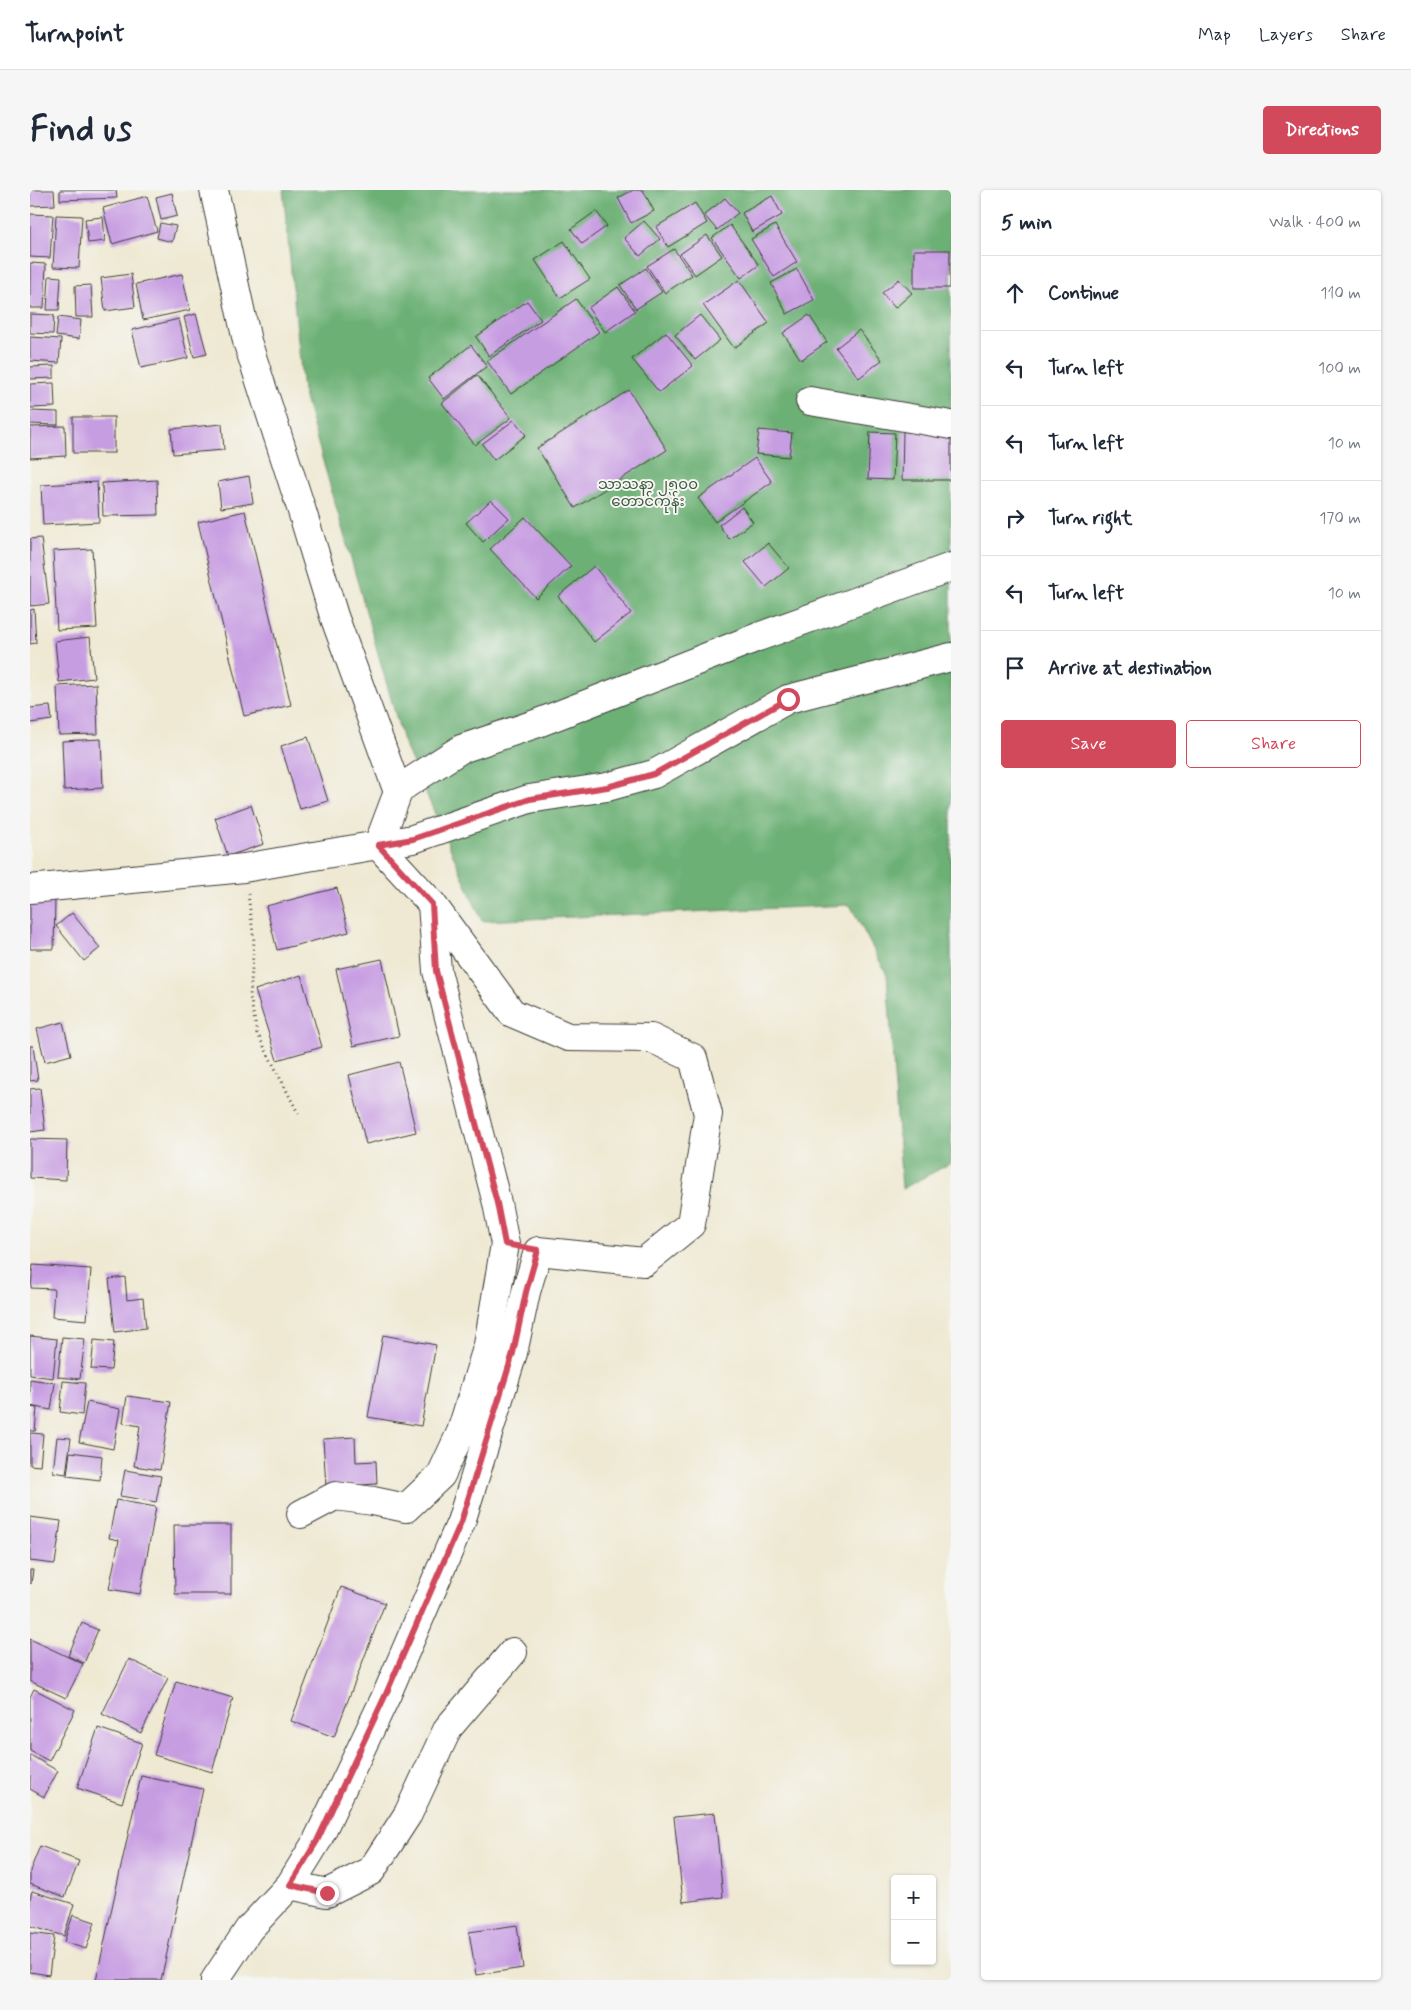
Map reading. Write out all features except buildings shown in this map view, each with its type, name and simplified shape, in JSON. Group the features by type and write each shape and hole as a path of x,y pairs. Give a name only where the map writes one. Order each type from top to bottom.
{"street":[{"path":"214,190 247,341 334,616 398,792"},
{"path":"810,401 951,424"},
{"path":"378,845 398,792 405,785 461,749 538,723 758,637 951,567"},
{"path":"30,889 244,868 413,839 530,799 607,787 654,774 788,699 951,657"},
{"path":"378,845 432,904 512,1013 568,1037 652,1038 692,1058 708,1114 691,1224 644,1262 538,1250 505,1244"},
{"path":"301,1514 335,1496 374,1500 406,1508 441,1475 461,1432 488,1345 505,1244 497,1203 436,971 432,904"},
{"path":"215,1980 249,1929 290,1885 317,1841 362,1746 461,1522 513,1353 526,1292 538,1250"},
{"path":"290,1885 327,1893 371,1871 408,1814 448,1728 513,1652"}],"path":[{"path":"244,868 254,940 250,996 257,1033 300,1115"}],"green space":[{"name":"သာသနာ ၂၅၀၀ တောင်ကုန်း","path":"283,190 951,190 951,1163 902,1189 887,975 850,905 482,921 403,741 303,391"}],"route":[{"path":"327,1893 290,1885 317,1841 386,1694 461,1522 513,1353 526,1292 538,1250 505,1244 497,1203 436,971 432,904 378,845 413,839 530,799 607,787 654,774 788,699"}]}
